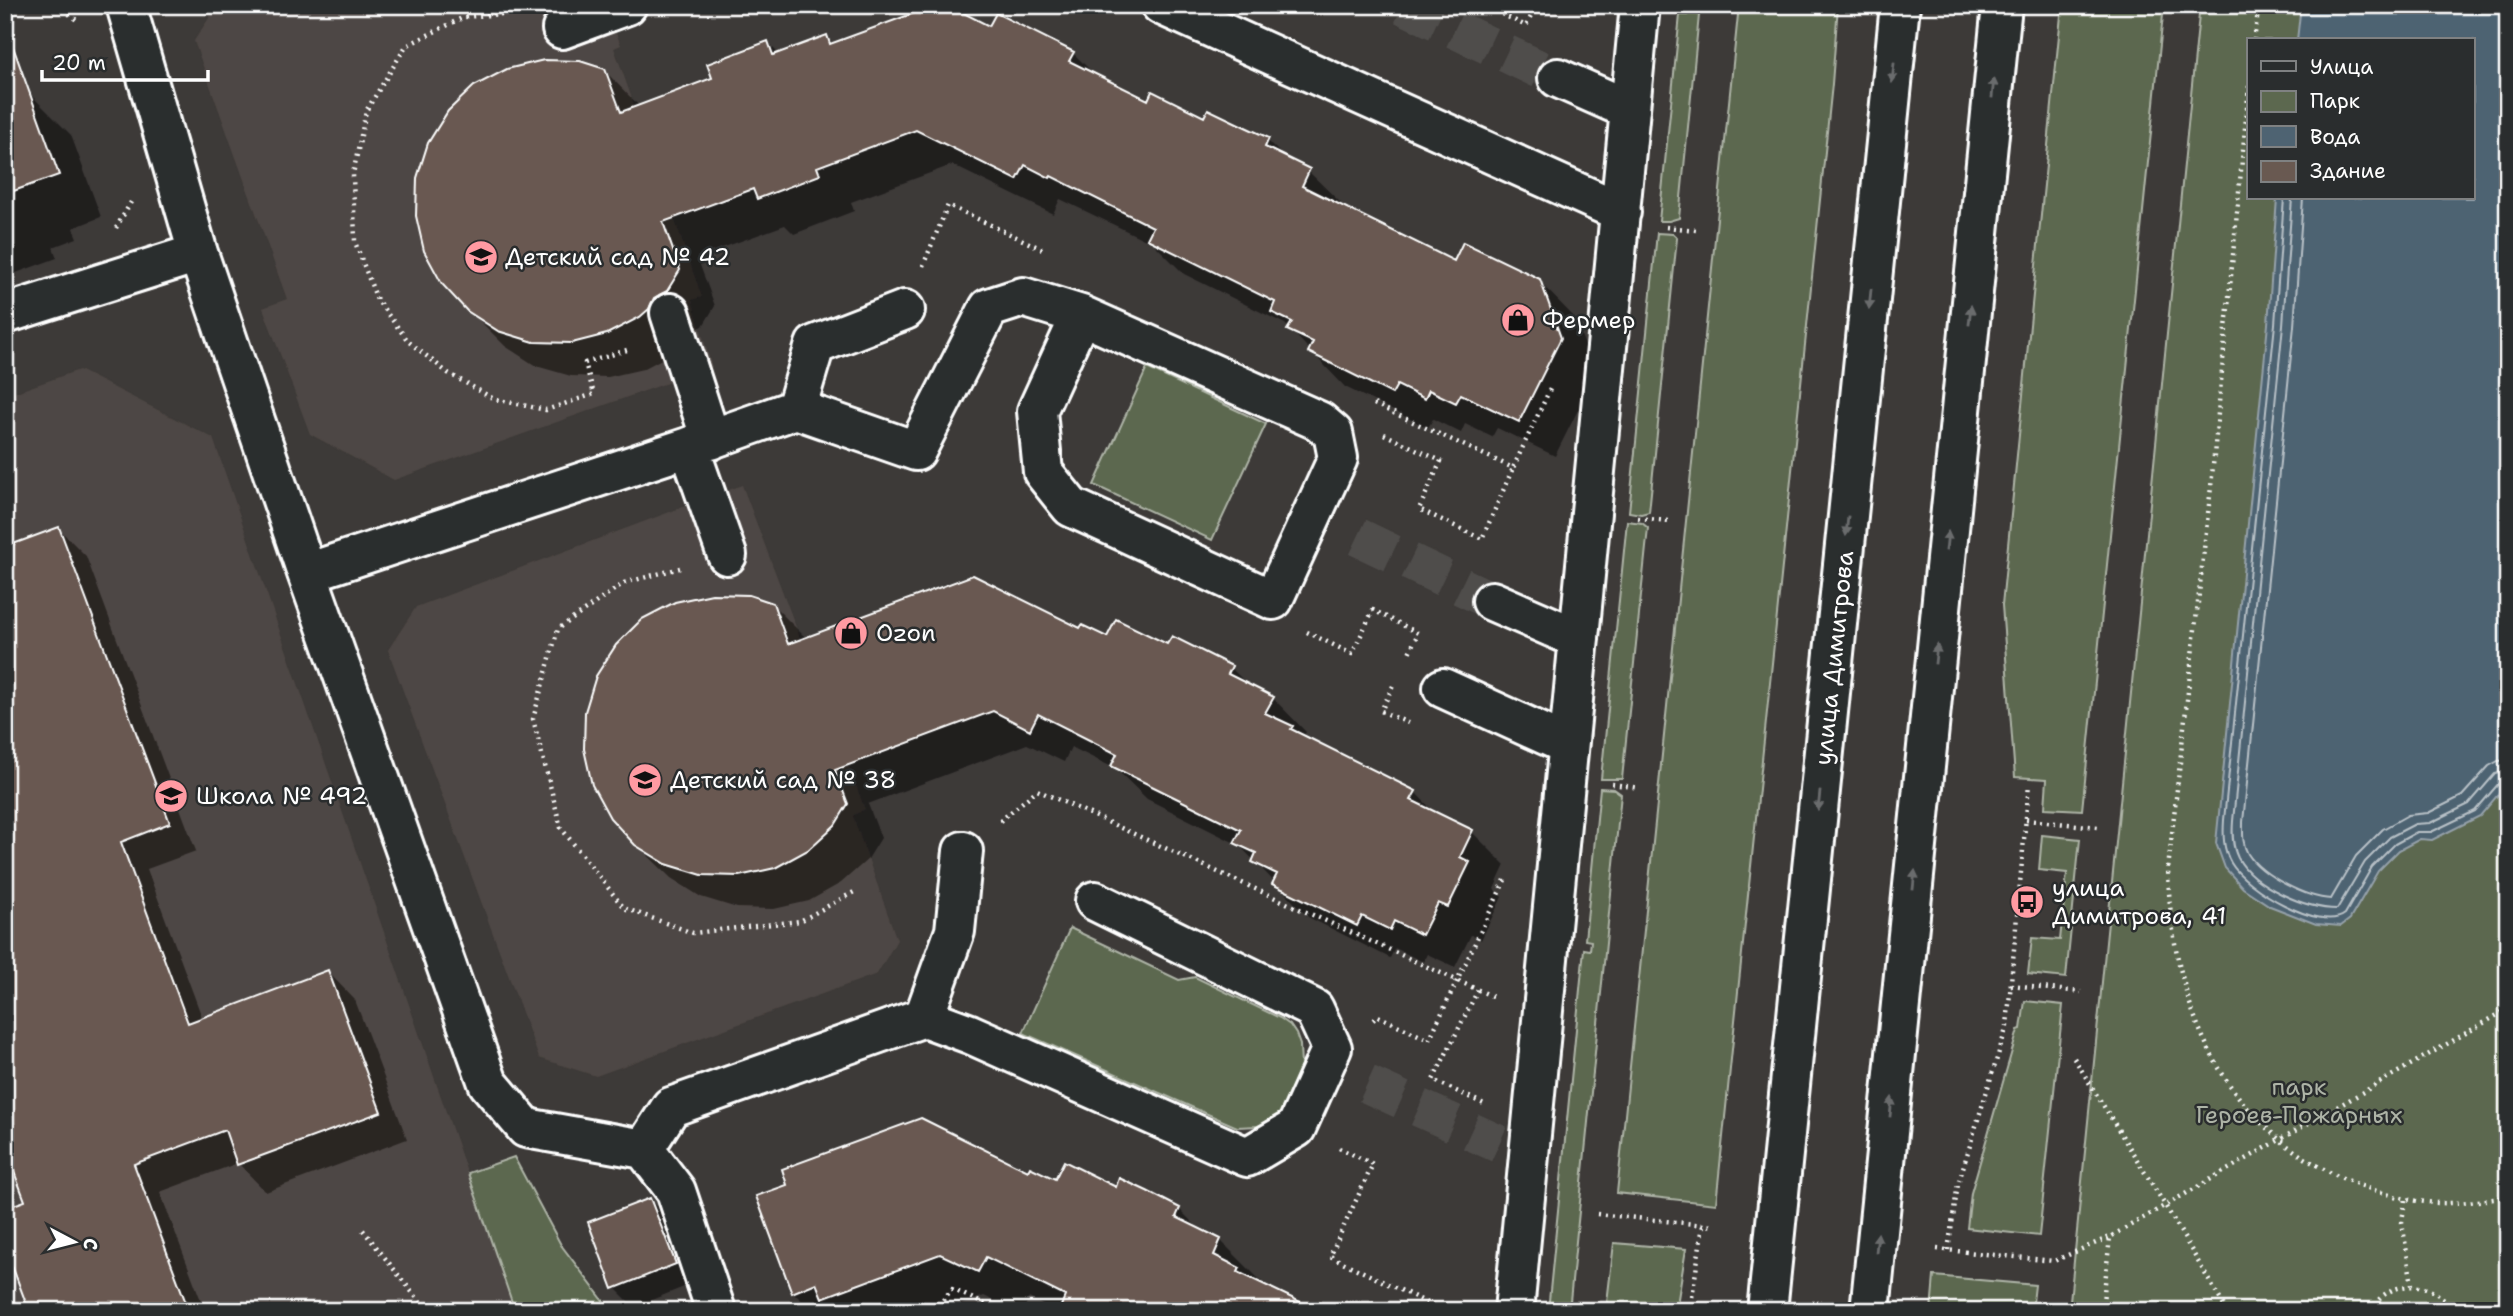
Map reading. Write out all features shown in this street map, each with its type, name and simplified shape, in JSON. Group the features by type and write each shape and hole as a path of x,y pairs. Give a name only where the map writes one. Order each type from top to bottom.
{"street":[{"path":"126,5 198,253 307,573 488,1083 526,1128 644,1149 676,1191 716,1311"},
{"path":"562,29 627,5"},
{"path":"1161,5 1621,212"},
{"path":"1514,1311 1519,1142 1541,1017 1640,5"},
{"name":"улица Димитрова","path":"1767,1311 1900,5"},
{"path":"1870,1311 2002,5"},
{"path":"1558,78 1630,110"},
{"path":"5,314 198,253"},
{"path":"307,573 796,409 916,451 989,308 1023,297 1081,315 1319,421 1333,433 1339,458 1273,600 1071,507 1043,472 1037,411 1081,315"},
{"path":"796,409 815,345 905,310"},
{"path":"670,313 727,555"},
{"path":"1492,601 1578,639"},
{"path":"1443,688 1568,745"},
{"path":"924,1017 955,931 963,851"},
{"path":"644,1149 671,1107 924,1017 970,1034 1247,1157 1296,1128 1332,1048 1314,1009 1095,901"}],"path":[{"path":"1483,5 1526,26 1537,5"},
{"path":"2254,38 2259,5"},
{"path":"562,29 530,11 464,17 406,46 366,111 352,174 355,242 377,300 409,342 448,373 494,399 547,410 594,394 585,363 653,341 670,313"},
{"path":"2247,107 2211,487 2168,869 2169,907 2191,1007 2207,1050 2228,1086 2258,1121 2278,1139 2329,1173 2405,1200 2440,1203 2508,1197"},
{"path":"905,310 948,205 1048,252"},
{"path":"1436,458 1441,461 1419,509 1482,539 1552,385"},
{"path":"1362,398 1513,468"},
{"path":"727,555 624,583 558,629 533,719 561,828 624,908 693,933 800,921 854,892"},
{"path":"1346,651 1352,654 1373,610 1418,633 1407,656"},
{"path":"1397,678 1381,711 1417,727"},
{"path":"1948,1251 1958,1184 2007,1026 2029,785"},
{"path":"963,851 1037,790 1541,1017"},
{"path":"2026,820 2098,827"},
{"path":"1424,1038 1429,1040 1507,874"},
{"path":"2011,985 2081,992"},
{"path":"1478,990 1433,1080 1519,1142"},
{"path":"1937,1249 2054,1261 2110,1237 2508,1009"},
{"path":"2074,1058 2227,1311"},
{"path":"1366,1159 1373,1164 1330,1256 1444,1311"},
{"path":"2405,1200 2402,1222 2412,1285"},
{"path":"1598,1214 1714,1226"},
{"path":"1690,1311 1703,1225"},
{"path":"363,1230 427,1311"},
{"path":"2102,1311 2110,1237"},
{"path":"2371,1311 2375,1302 2392,1289 2412,1285 2432,1290 2448,1303 2451,1311"},
{"path":"934,1311 952,1289 999,1311"}],"shaded area":[{"name":"Детский сад № 42","path":"238,5 604,5 621,45 614,48 702,297 692,300 712,367 394,480 310,434 263,308 287,299 194,41 211,15"},
{"name":"Школа № 492","path":"79,370 213,438 515,1311 5,1311 5,396"},
{"name":"Детский сад № 38","path":"742,485 865,809 853,816 897,940 877,974 596,1076 539,1058 388,650 416,607"}],"green space":[{"path":"1682,5 1700,5 1679,218 1659,221 1680,15 1687,15 1688,6"},
{"path":"1739,5 1838,5 1716,1204 1617,1193"},
{"path":"2062,5 2164,5 2082,810 2045,808 2047,779 2015,777 2002,605"},
{"name":"парк Героев-Пожарных","path":"2200,5 2508,5 2508,1311 2069,1311"},
{"path":"1657,233 1673,234 1677,238 1649,512 1641,514 1629,512"},
{"path":"1147,368 1266,424 1212,540 1094,485"},
{"path":"1627,521 1642,523 1648,528 1622,779 1601,779"},
{"path":"1600,788 1614,789 1621,794 1569,1311 1548,1311 1584,949 1590,950 1591,941 1585,940"},
{"path":"2042,835 2080,839 2066,978 2028,974 2032,938 2060,940 2067,873 2039,870"},
{"path":"1070,928 1179,980 1195,977 1290,1025 1300,1045 1301,1066 1280,1114 1270,1122 1258,1126 1237,1127 1023,1033"},
{"path":"2025,1001 2063,1005 2039,1236 1967,1228 1971,1193 2018,1030 2021,1029"},
{"path":"514,1157 561,1245 611,1311 515,1311 468,1173"},
{"path":"1614,1243 1686,1249 1676,1311 1606,1311"},
{"path":"1934,1276 2035,1285 2032,1311 1931,1311"}],"water":[{"path":"2301,5 2508,5 2508,783 2480,816 2432,840 2420,839 2399,850 2378,871 2350,919 2341,926 2316,924 2270,906 2243,888 2225,868 2216,843 2268,324 2277,200 2474,200 2474,38 2297,38"}],"building":[{"path":"936,5 948,5 989,26 996,13 1074,52 1069,61 1148,100 1152,91 1204,117 1208,109 1269,138 1265,147 1310,169 1302,186 1454,261 1463,242 1540,279 1561,338 1519,422 1461,394 1456,403 1429,390 1425,399 1397,385 1392,394 1308,352 1313,342 1287,330 1292,322 1271,312 1275,302 1147,239 1153,227 1025,165 1017,180 916,130 817,167 820,175 757,199 753,189 663,222 680,270 667,291 654,298 649,309 640,317 607,334 572,343 534,342 498,331 467,311 442,284 424,251 416,216 417,178 428,143 448,111 474,86 507,69 544,60 580,61 605,69 621,112 712,78 707,64 768,41 773,55 827,35 830,44"},
{"path":"11,41 59,175 5,194 5,42"},
{"path":"59,527 170,823 121,842 188,1023 328,970 381,1112 237,1165 225,1130 134,1164 189,1311 29,1311 5,1247 5,1208 25,1201 5,1148 5,547"},
{"path":"973,575 1080,628 1082,625 1107,637 1116,619 1167,644 1172,636 1232,666 1228,674 1274,697 1265,713 1293,726 1291,729 1416,791 1411,800 1473,830 1460,857 1470,862 1448,907 1438,903 1422,935 1394,921 1390,930 1362,916 1357,926 1272,884 1277,874 1252,862 1256,853 1234,843 1241,830 1111,766 1117,754 1038,714 1030,730 993,711 835,770 848,804 835,825 808,850 775,868 739,876 702,875 666,864 635,845 610,818 592,785 584,749 585,712 596,676 616,645 642,619 675,602 712,594 749,595 773,603 788,644"},
{"path":"921,1118 1028,1171 1030,1167 1055,1179 1064,1161 1116,1187 1119,1178 1147,1191 1180,1208 1176,1217 1221,1239 1214,1255 1240,1268 1238,1272 1319,1311 1059,1311 1065,1296 986,1257 978,1272 940,1254 822,1298 816,1283 792,1293 756,1196 787,1185 782,1169"},
{"path":"650,1198 676,1264 613,1289 588,1222"}],"tunnel":[{"path":"1403,5 1558,78"},
{"path":"1358,537 1492,601"},
{"path":"1367,1084 1499,1144"}],"place":[{"name":"Детский сад № 42","path":"481,257"},
{"name":"Фермер","path":"1518,320"},
{"name":"Ozon","path":"851,633"},
{"name":"Детский сад № 38","path":"645,780"},
{"name":"Школа № 492","path":"171,796"},
{"name":"улица Димитрова, 41","path":"2027,902"}]}
